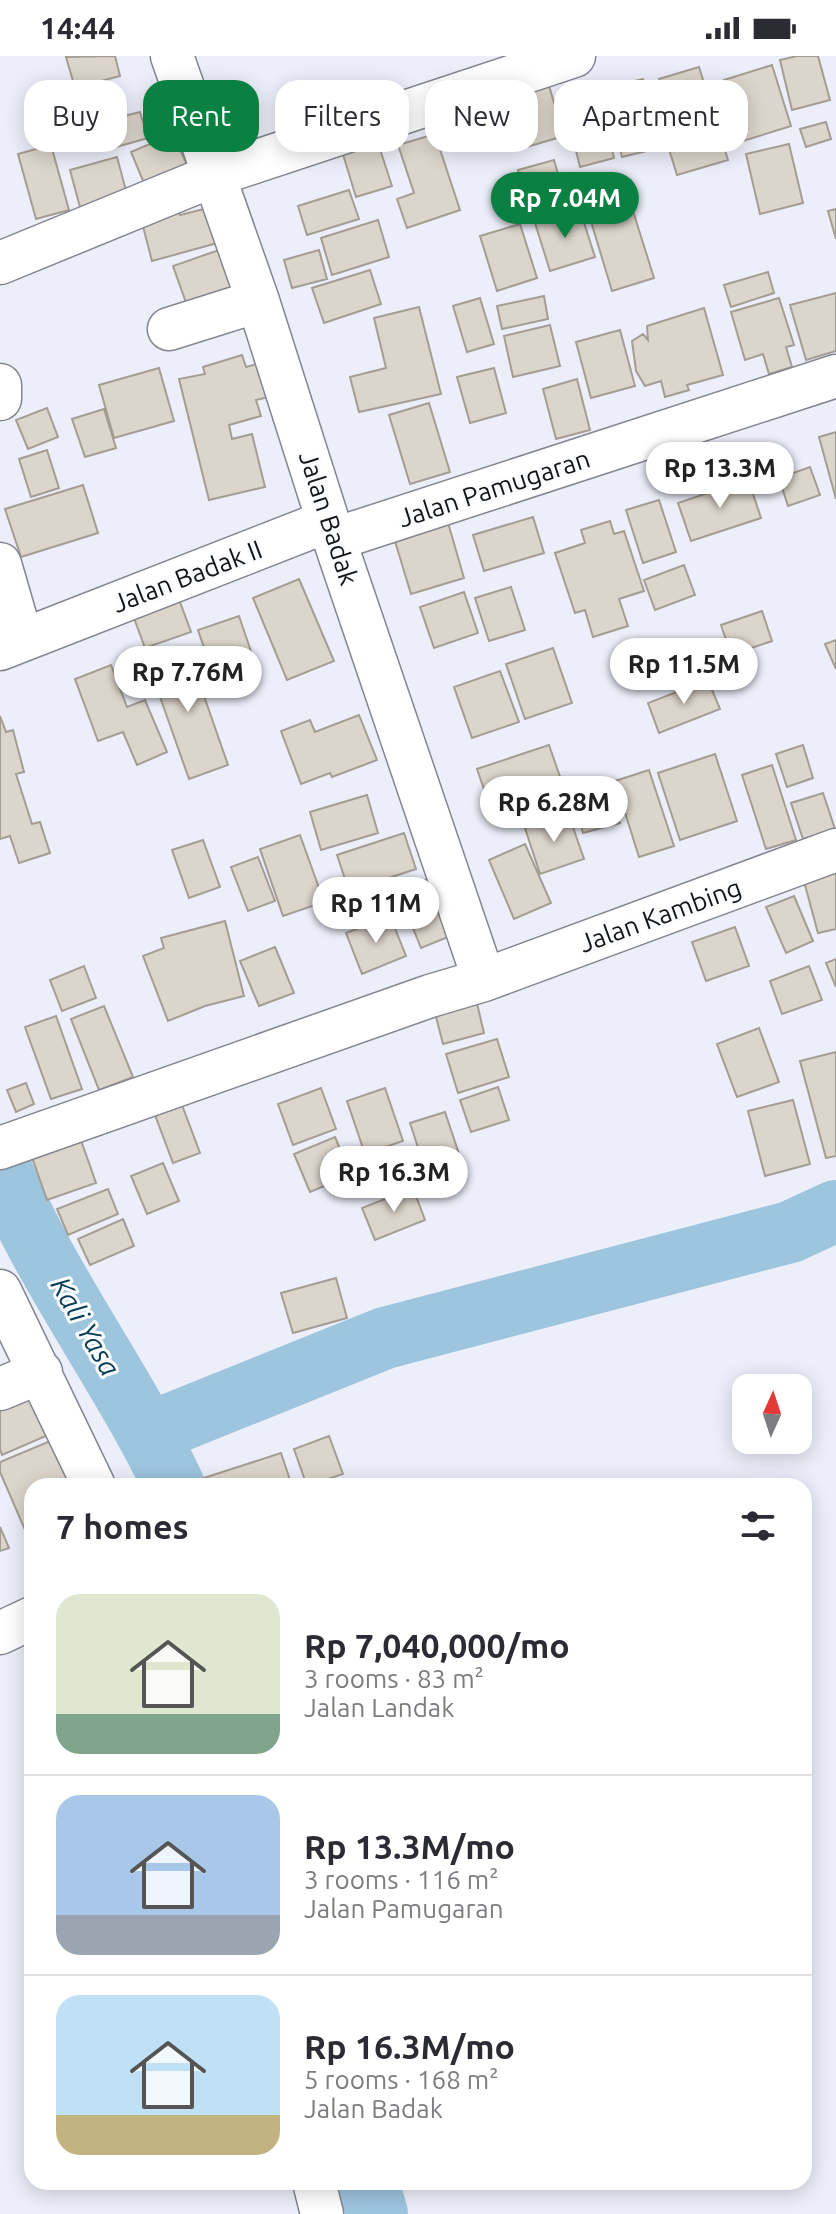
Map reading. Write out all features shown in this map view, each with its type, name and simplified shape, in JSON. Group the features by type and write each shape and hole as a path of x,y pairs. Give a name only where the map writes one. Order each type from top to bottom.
{"street":[{"name":"Jalan Badak","path":"172,56 258,301 484,980"},
{"path":"0,263 215,175 574,56"},
{"path":"169,329 258,301"},
{"name":"Jalan Pamugaran","path":"332,530 836,376"},
{"path":"0,385 0,399"},
{"name":"Jalan Badak II","path":"11,645 332,530"},
{"path":"0,564 11,645"},
{"name":"Jalan Kambing","path":"10,1145 430,996 484,980 836,850"},
{"path":"0,1291 90,1478"},
{"path":"0,1389 41,1372"},
{"path":"0,1633 24,1622"},
{"path":"316,2190 322,2214"}],"building":[{"path":"115,56 120,76 105,80 73,80 66,57"},
{"path":"818,56 830,100 792,110 780,60"},
{"path":"772,65 791,126 748,139 748,80 724,80"},
{"path":"699,67 703,80 659,80"},
{"path":"547,79 554,102 554,139 538,144 538,82"},
{"path":"140,112 143,139 127,144 127,115"},
{"path":"826,122 831,139 806,147 800,129"},
{"path":"425,137 425,152 441,152 460,210 407,228 397,199 414,193 400,152 409,152 409,142"},
{"path":"789,144 803,203 760,214 746,154"},
{"path":"143,147 143,152 181,152 192,176 149,195 131,152"},
{"path":"53,152 69,210 36,219 18,154"},
{"path":"342,152 381,152 392,186 356,197"},
{"path":"576,152 613,152 614,158 580,167"},
{"path":"621,152 643,152 622,157"},
{"path":"670,152 726,152 728,160 677,175"},
{"path":"117,157 128,198 81,211 70,170"},
{"path":"554,160 567,205 531,215 518,170"},
{"path":"349,190 359,219 307,235 298,206"},
{"path":"627,192 654,278 612,291 586,205"},
{"path":"176,201 180,215 212,207 221,242 152,261 139,211"},
{"path":"836,209 836,239 828,211"},
{"path":"580,210 595,257 550,271 535,223"},
{"path":"378,220 389,257 332,275 321,238"},
{"path":"520,224 537,278 497,291 480,236"},
{"path":"219,250 233,292 188,308 173,266"},
{"path":"319,250 327,279 292,288 284,260"},
{"path":"370,270 381,304 324,323 312,288"},
{"path":"768,272 774,293 731,307 724,285"},
{"path":"836,293 836,351 806,360 790,305"},
{"path":"544,296 548,319 502,329 497,306"},
{"path":"480,298 494,344 467,352 453,306"},
{"path":"779,298 794,345 786,347 792,367 769,374 763,354 745,360 731,312"},
{"path":"419,307 441,394 359,412 350,377 386,368 374,318"},
{"path":"704,308 723,375 687,385 689,390 665,397 661,381 645,386 636,371 632,341 643,334 648,340 647,326"},
{"path":"550,325 560,366 513,377 504,336"},
{"path":"620,330 635,386 591,398 576,342"},
{"path":"242,355 246,367 276,359 285,393 256,400 261,416 229,425 232,439 252,434 265,487 209,500 179,379 205,374 203,367"},
{"path":"159,368 174,421 114,438 99,385"},
{"path":"494,368 506,413 470,423 457,377"},
{"path":"577,379 590,430 556,439 543,389"},
{"path":"429,403 450,472 410,484 389,415"},
{"path":"47,408 58,437 28,449 16,420"},
{"path":"104,409 116,448 85,457 72,419"},
{"path":"836,432 836,499 819,437"},
{"path":"693,437 706,471 689,480 684,470 665,476 656,449"},
{"path":"47,450 59,488 31,497 19,459"},
{"path":"810,467 820,495 788,506 779,478"},
{"path":"748,479 761,518 691,541 678,503"},
{"path":"83,485 98,533 21,557 5,509"},
{"path":"659,500 676,552 643,563 626,510"},
{"path":"444,509 464,578 411,594 390,525"},
{"path":"533,517 544,553 484,571 473,535"},
{"path":"610,521 614,534 624,531 644,591 619,599 628,626 593,637 585,610 575,613 555,553 585,543 581,530"},
{"path":"684,565 695,595 655,610 644,580"},
{"path":"299,579 334,661 287,680 253,598"},
{"path":"511,587 525,630 489,641 475,598"},
{"path":"176,591 191,632 145,648 130,607"},
{"path":"464,592 478,633 434,648 420,607"},
{"path":"762,611 772,641 731,655 721,625"},
{"path":"239,616 256,666 215,680 198,630"},
{"path":"836,640 836,669 825,644"},
{"path":"553,648 572,703 525,719 506,664"},
{"path":"188,650 228,765 189,779 148,663"},
{"path":"111,665 127,707 145,700 167,752 137,765 123,732 98,741 75,679"},
{"path":"500,671 519,722 472,738 454,687"},
{"path":"708,680 720,709 659,733 648,703"},
{"path":"359,715 377,760 332,777 330,773 301,784 281,731 310,720 315,732"},
{"path":"0,716 6,732 13,730 24,772 16,774 32,824 40,822 50,853 19,863 10,836 0,839"},
{"path":"549,745 566,794 494,818 477,769"},
{"path":"803,745 813,778 787,787 776,754"},
{"path":"715,754 737,821 680,840 658,773"},
{"path":"772,765 796,840 766,849 742,775"},
{"path":"649,770 674,846 639,857 615,781"},
{"path":"610,786 620,823 583,833 573,797"},
{"path":"823,793 835,829 803,839 791,803"},
{"path":"367,795 378,833 321,850 310,812"},
{"path":"568,813 584,859 540,874 525,828"},
{"path":"404,833 416,869 349,891 337,855"},
{"path":"300,835 324,902 283,916 260,849"},
{"path":"203,840 220,887 189,898 172,850"},
{"path":"525,844 551,903 514,919 489,860"},
{"path":"258,857 275,901 248,911 231,867"},
{"path":"836,865 836,929 818,933 802,874"},
{"path":"435,876 458,933 421,948 398,891"},
{"path":"794,896 813,941 786,953 766,907"},
{"path":"390,916 406,956 362,974 346,933"},
{"path":"225,921 244,996 205,1006 168,1021 143,956 164,948 161,938"},
{"path":"735,927 749,966 706,981 692,942"},
{"path":"275,947 294,993 259,1006 240,961"},
{"path":"836,959 836,987 826,963"},
{"path":"84,966 96,998 62,1011 50,980"},
{"path":"809,966 822,1000 782,1014 770,981"},
{"path":"475,995 484,1033 443,1044 433,1005"},
{"path":"104,1006 133,1077 99,1090 71,1019"},
{"path":"56,1016 82,1089 51,1099 25,1027"},
{"path":"759,1028 779,1082 737,1097 717,1044"},
{"path":"497,1039 509,1077 458,1093 446,1054"},
{"path":"836,1052 836,1156 826,1158 800,1061"},
{"path":"26,1083 34,1104 16,1112 7,1090"},
{"path":"498,1087 509,1120 471,1132 460,1100"},
{"path":"321,1088 336,1129 293,1145 278,1104"},
{"path":"385,1088 403,1141 365,1154 347,1101"},
{"path":"179,1097 200,1153 173,1163 152,1107"},
{"path":"793,1100 810,1164 765,1176 748,1111"},
{"path":"445,1112 460,1157 425,1169 410,1123"},
{"path":"76,1126 96,1183 47,1200 27,1143"},
{"path":"335,1137 351,1175 310,1192 294,1154"},
{"path":"163,1163 179,1201 147,1214 131,1176"},
{"path":"413,1188 425,1220 375,1240 362,1208"},
{"path":"108,1189 118,1214 68,1235 57,1209"},
{"path":"123,1219 134,1246 90,1265 78,1239"},
{"path":"336,1278 347,1318 293,1333 281,1293"},
{"path":"33,1379 55,1432 2,1455 0,1393"},
{"path":"329,1436 343,1474 331,1478 304,1478 294,1449"},
{"path":"55,1439 72,1478 24,1478 24,1528 0,1472 0,1462"},
{"path":"281,1453 289,1478 204,1478"},
{"path":"0,1527 9,1548 0,1551"}],"waterway":[{"name":"Kali Yasa","path":"0,1166 39,1248 170,1478"},
{"path":"149,1433 385,1338 790,1232 836,1211"},
{"name":"Kali Yasa","path":"370,2190 377,2214"}]}
